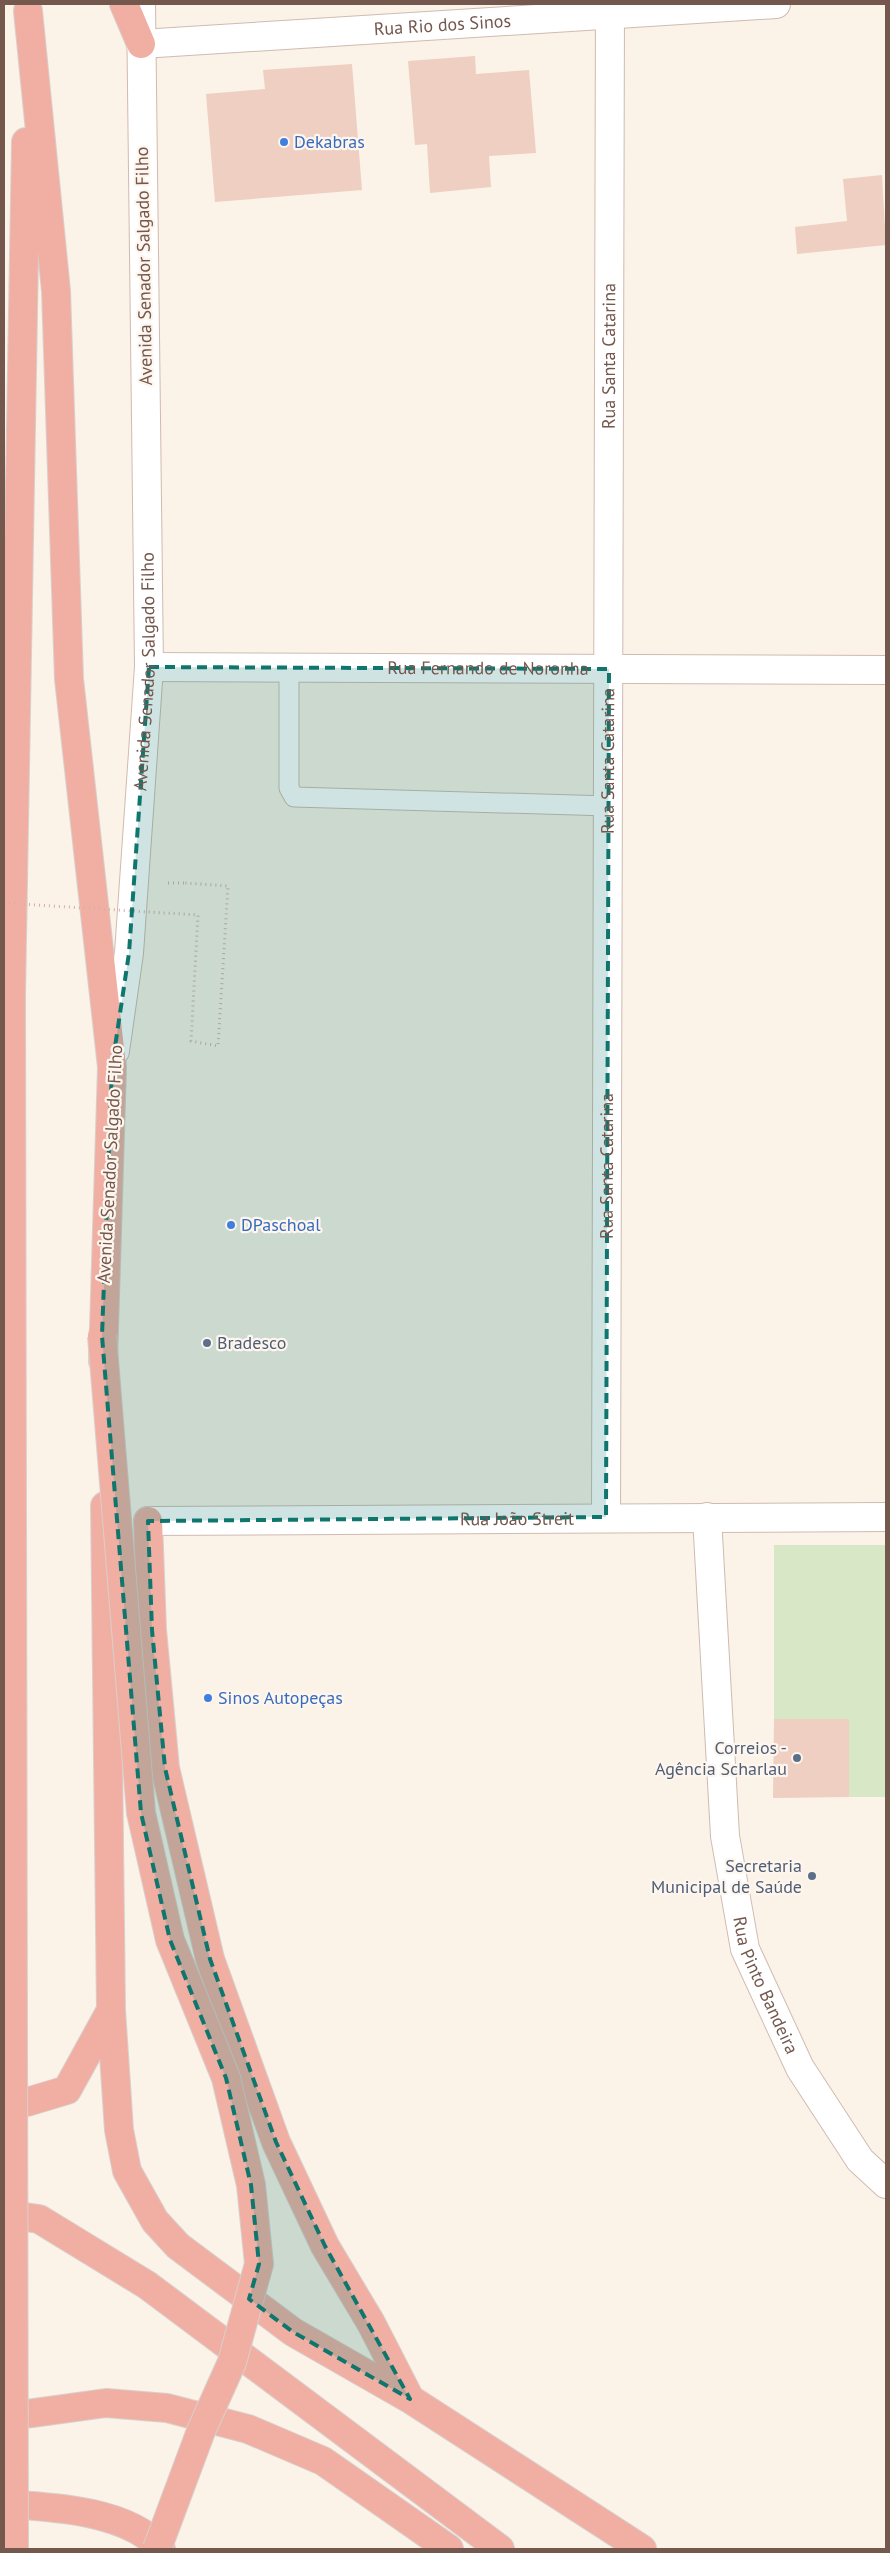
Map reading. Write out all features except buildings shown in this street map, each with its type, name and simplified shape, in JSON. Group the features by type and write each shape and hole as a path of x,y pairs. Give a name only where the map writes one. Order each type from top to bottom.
{"highway":[{"path":"124,4 141,44"},
{"path":"14,2549 11,996 28,8"},
{"path":"28,8 56,291 69,680 112,1067"},
{"name":"Avenida Senador Salgado Filho","path":"102,1336 112,1067"},
{"path":"102,1336 111,2010 119,2130 127,2171 155,2221 178,2246 293,2332 410,2399 642,2549"},
{"path":"102,1336 141,1813 170,1940 226,2078 251,2185 259,2264 232,2362 201,2431 157,2549"},
{"path":"148,1521 152,1630 165,1768 210,1959 276,2142 325,2246 371,2323 410,2399"},
{"path":"4,2104 27,2102 67,2090 111,2010"},
{"path":"4,2214 39,2219 147,2285 500,2549"},
{"path":"4,2417 106,2403 167,2408 248,2429 323,2461 449,2549"},
{"path":"4,2504 56,2507 107,2518 150,2537 161,2549"}],"street":[{"name":"Avenida Senador Salgado Filho","path":"112,1067 129,953 149,667 141,4"},
{"name":"Rua Rio dos Sinos","path":"141,44 610,9 776,4"},
{"name":"Rua Santa Catarina","path":"606,1517 610,9"},
{"name":"Rua Fernando de Noronha","path":"149,667 886,670"},
{"name":"Rua João Streit","path":"148,1521 606,1517 886,1517"},
{"name":"Rua Pinto Bandeira","path":"707,1517 725,1836 745,1949 800,2068 860,2160 886,2184"}],"lane":[{"path":"289,668 289,788 294,797 609,806"}],"path":[{"path":"4,904 198,915 191,1041 218,1046 228,886 184,883"}],"highlighted area":[{"path":"149,667 609,669 606,1517 148,1521 152,1630 165,1768 210,1959 276,2142 325,2246 410,2399 293,2332 249,2299 259,2264 251,2185 226,2078 170,1940 141,1813 102,1336 112,1067 129,953"}],"green space":[{"path":"774,1545 886,1545 886,1797 849,1797 849,1719 774,1719"}],"place":[{"name":"Dekabras","path":"284,142"},
{"name":"DPaschoal","path":"231,1225"},
{"name":"Bradesco","path":"207,1343"},
{"name":"Sinos Autopeças","path":"208,1698"},
{"name":"Correios - Agência Scharlau","path":"797,1758"},
{"name":"Secretaria Municipal de Saúde","path":"812,1876"}]}
